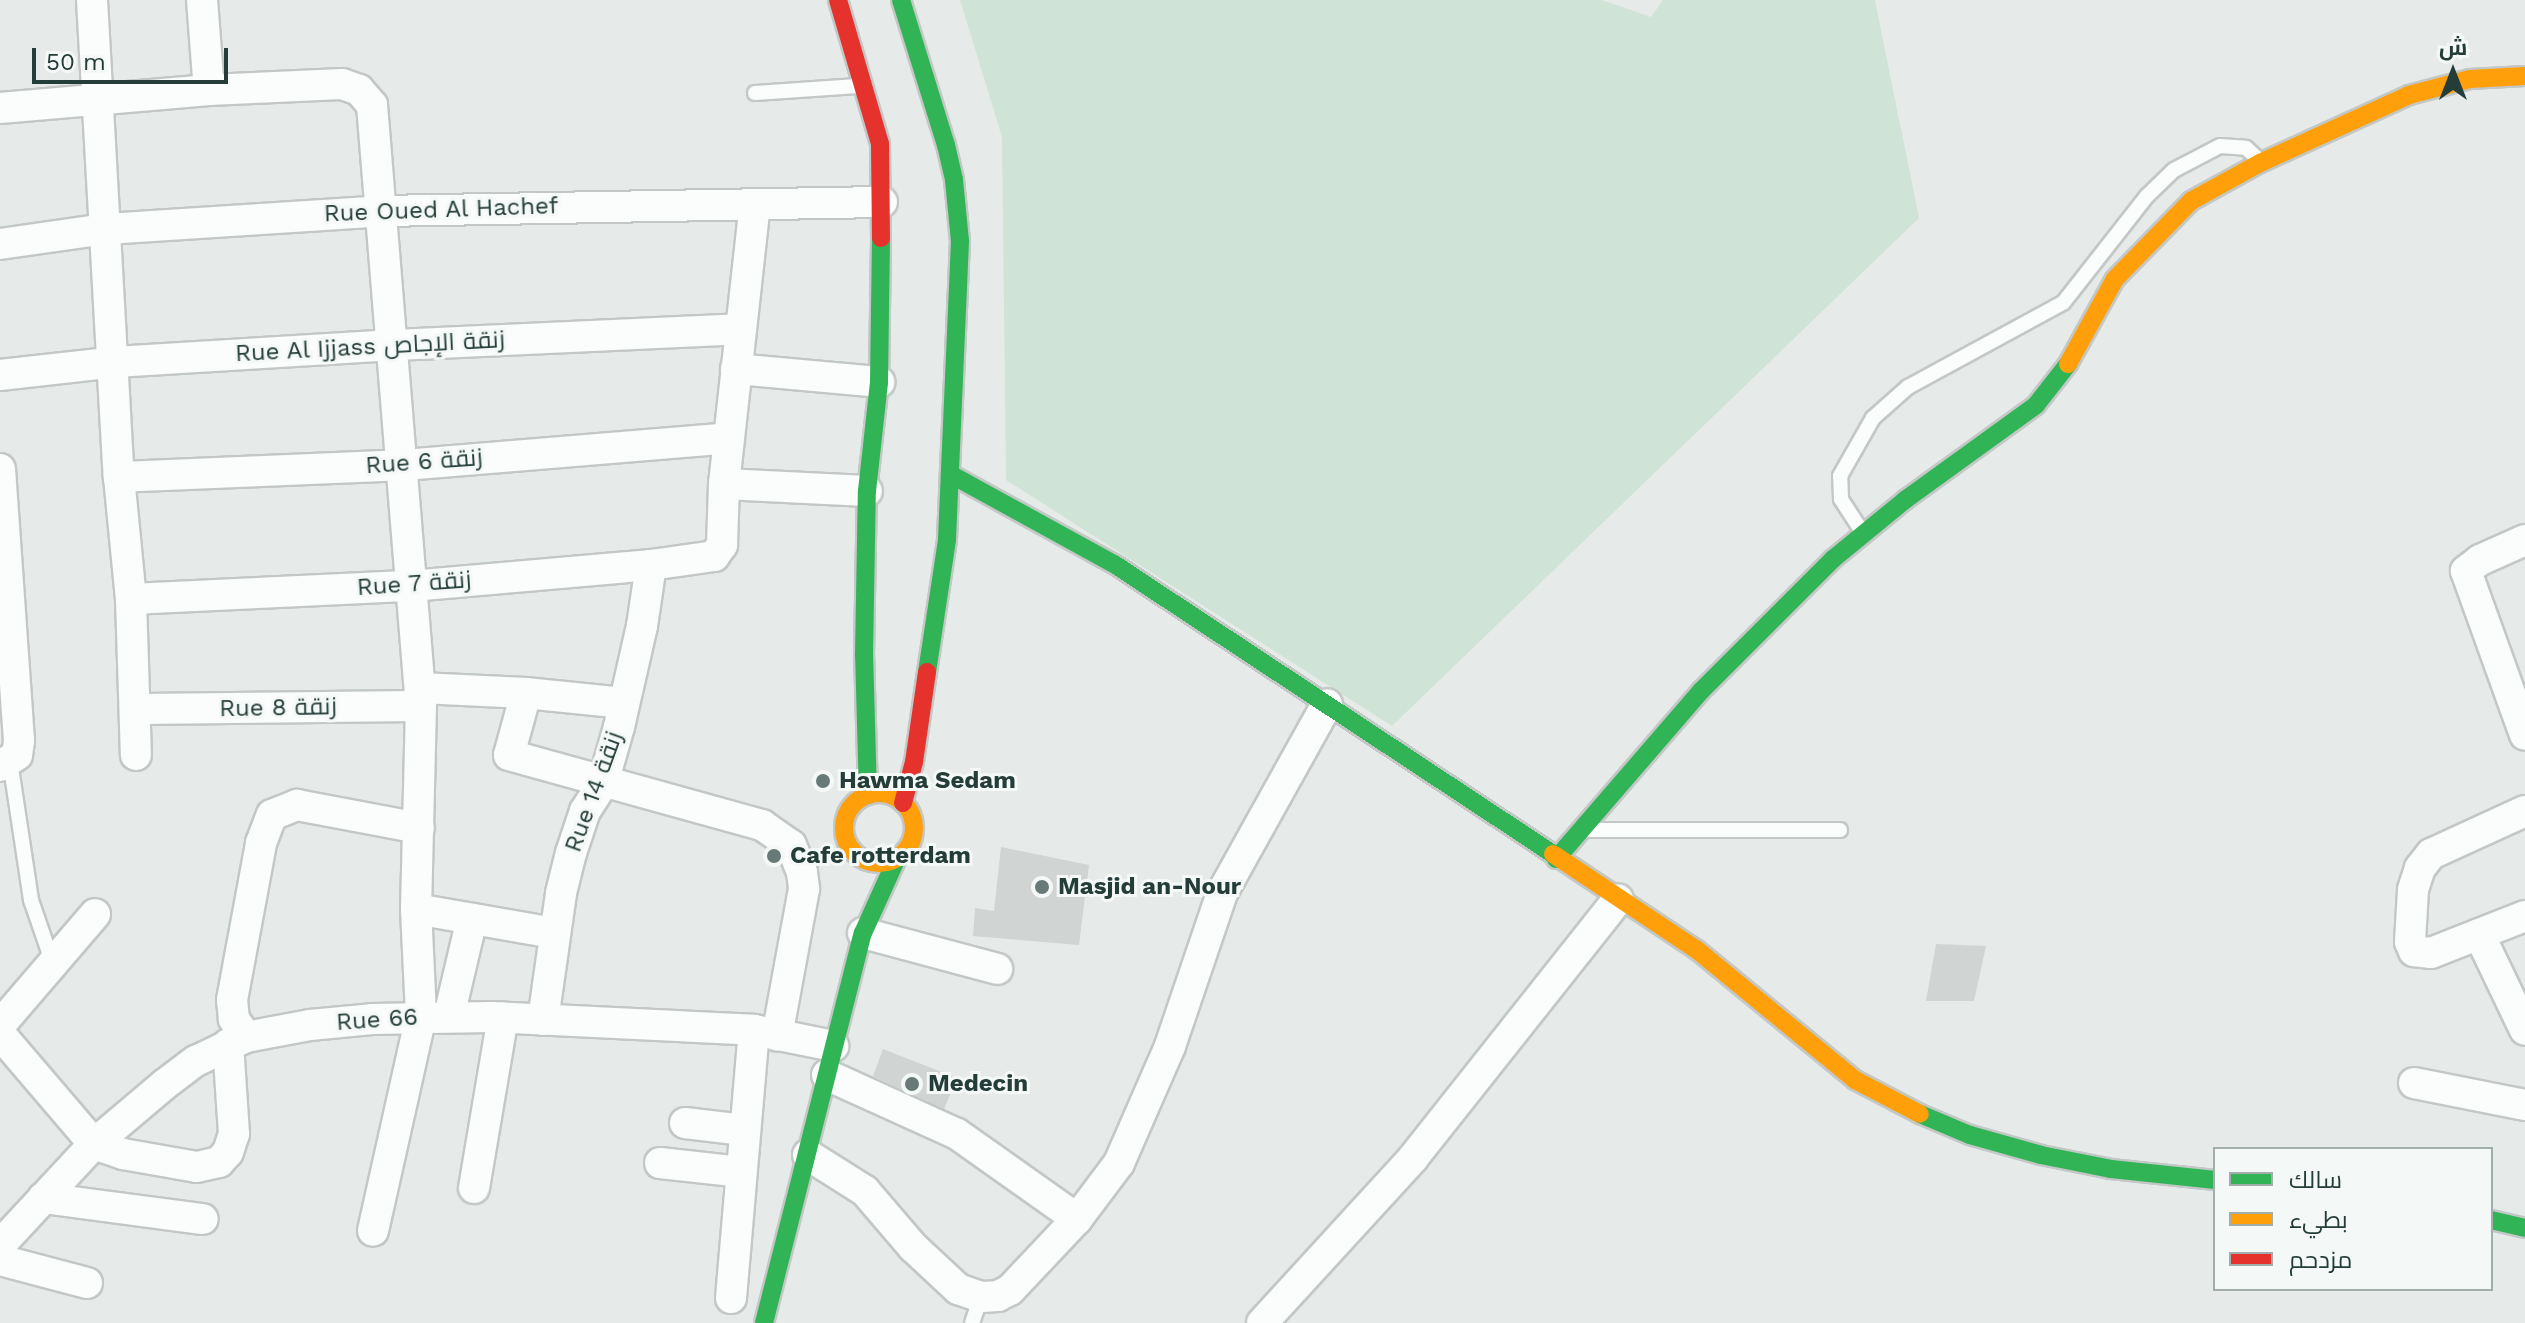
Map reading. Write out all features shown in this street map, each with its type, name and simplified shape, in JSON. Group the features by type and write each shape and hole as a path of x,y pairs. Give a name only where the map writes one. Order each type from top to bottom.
{"street":[{"path":"92,0 115,362 119,477 131,599 136,755"},
{"path":"202,0 209,90"},
{"path":"838,0 880,144 879,382 867,491 864,655 868,795"},
{"path":"901,0 942,130 959,211 959,318 940,594 914,762 903,803"},
{"path":"1556,859 1702,690 1798,593 1864,534 2036,405 2076,354 2115,279 2191,201 2260,163 2425,89 2470,79 2525,76"},
{"path":"0,108 209,90 342,84 359,90 372,105 421,697 416,909 435,1016"},
{"name":"Rue Oued Al Hachef","path":"0,244 106,229 381,211 601,204 882,202"},
{"path":"755,205 724,484 867,491"},
{"name":"Rue Al Ijjass زنقة الإجاص","path":"0,375 115,362 741,329"},
{"path":"736,369 879,382"},
{"name":"Rue 6 زنقة","path":"119,477 404,465 729,438"},
{"path":"0,469 10,756"},
{"path":"950,474 1114,564 1697,950 1855,1080 1920,1115 1970,1135 2041,1155 2111,1169 2213,1180"},
{"name":"Rue 7 زنقة","path":"131,599 411,586 697,560 711,557 721,547 724,484"},
{"path":"2525,540 2480,560 2466,571 2525,735"},
{"name":"Rue 14 زنقة","path":"543,1020 553,933 571,853 585,811 603,783 642,626 651,565"},
{"name":"Rue 8 زنقة","path":"135,709 421,697 463,690 624,703"},
{"path":"526,693 509,755 762,825 791,845 802,872 804,889 765,1033 744,1130 731,1298"},
{"path":"808,1155 865,1191 976,1310 1010,1290 1077,1219 1119,1163 1170,1046 1222,893 1327,704"},
{"path":"764,1323 863,933 897,858 911,842 913,832 913,822 903,803 886,794 868,795 849,809 844,820 846,843 853,852 879,864 897,858"},
{"path":"0,1034 94,1144 151,1160 197,1167 219,1162 228,1152 234,1134 237,1041 232,1000 261,843 272,815 297,805 419,828"},
{"path":"2525,811 2431,854 2415,881 2409,932 2414,951 2431,953 2525,916"},
{"path":"853,852 863,933"},
{"path":"1262,1323 1413,1158 1618,899"},
{"path":"416,909 553,933"},
{"path":"0,1025 95,914"},
{"path":"373,1231 435,1016 472,919"},
{"path":"863,933 997,969"},
{"path":"2479,934 2525,1030"},
{"name":"Rue 66","path":"0,1245 94,1144 180,1071 237,1041 310,1025 435,1016 503,1017 765,1033 830,1061 957,1134 1077,1219"},
{"path":"474,1188 503,1017"},
{"path":"2414,1083 2525,1105"},
{"path":"685,1123 744,1130"},
{"path":"660,1163 741,1172"},
{"path":"43,1198 203,1219"},
{"path":"2493,1220 2525,1228"},
{"path":"0,1260 87,1283"}],"lane":[{"path":"755,93 865,86"},
{"path":"1864,534 1841,499 1840,476 1873,418 1908,387 2063,303 2147,196 2174,170 2220,146 2246,148 2260,163"},
{"path":"10,756 31,900 53,964"},
{"path":"1581,830 1840,830"}],"green space":[{"path":"960,0 1602,0 1651,17 1663,0 1875,0 1919,218 1392,726 1006,480 1002,137"}],"building":[{"name":"Masjid an-Nour","path":"1001,847 1089,865 1079,945 973,936 975,908 994,911"},
{"path":"1936,944 1986,946 1974,1001 1926,1001"},
{"name":"Medecin","path":"883,1049 957,1078 944,1109 873,1076"}],"traffic: fast":[{"path":"901,0 946,145 954,180 960,241 947,540 927,672"},
{"path":"868,795 864,655 867,491 879,382 881,238"},
{"path":"1556,859 1702,690 1833,559 1905,500 2036,405 2068,364"},
{"path":"950,474 1114,564 1553,854"},
{"path":"764,1323 863,933 897,858"},
{"path":"1920,1114 1970,1135 2041,1155 2111,1169 2213,1180"},
{"path":"2493,1220 2525,1228"}],"traffic: slow":[{"path":"2068,364 2115,279 2191,201 2260,163 2409,95 2470,79 2525,76"},
{"path":"879,793 904,803 914,828 904,853 879,863 854,853 844,828 854,803 879,793"},
{"path":"1553,854 1697,950 1855,1080 1920,1114"}],"traffic: jam":[{"path":"838,0 880,144 881,238"},
{"path":"903,803 914,762 927,672"}],"place":[{"name":"Hawma Sedam","path":"823,781"},
{"name":"Cafe rotterdam","path":"774,856"},
{"name":"Masjid an-Nour","path":"1042,887"},
{"name":"Medecin","path":"912,1084"}]}
